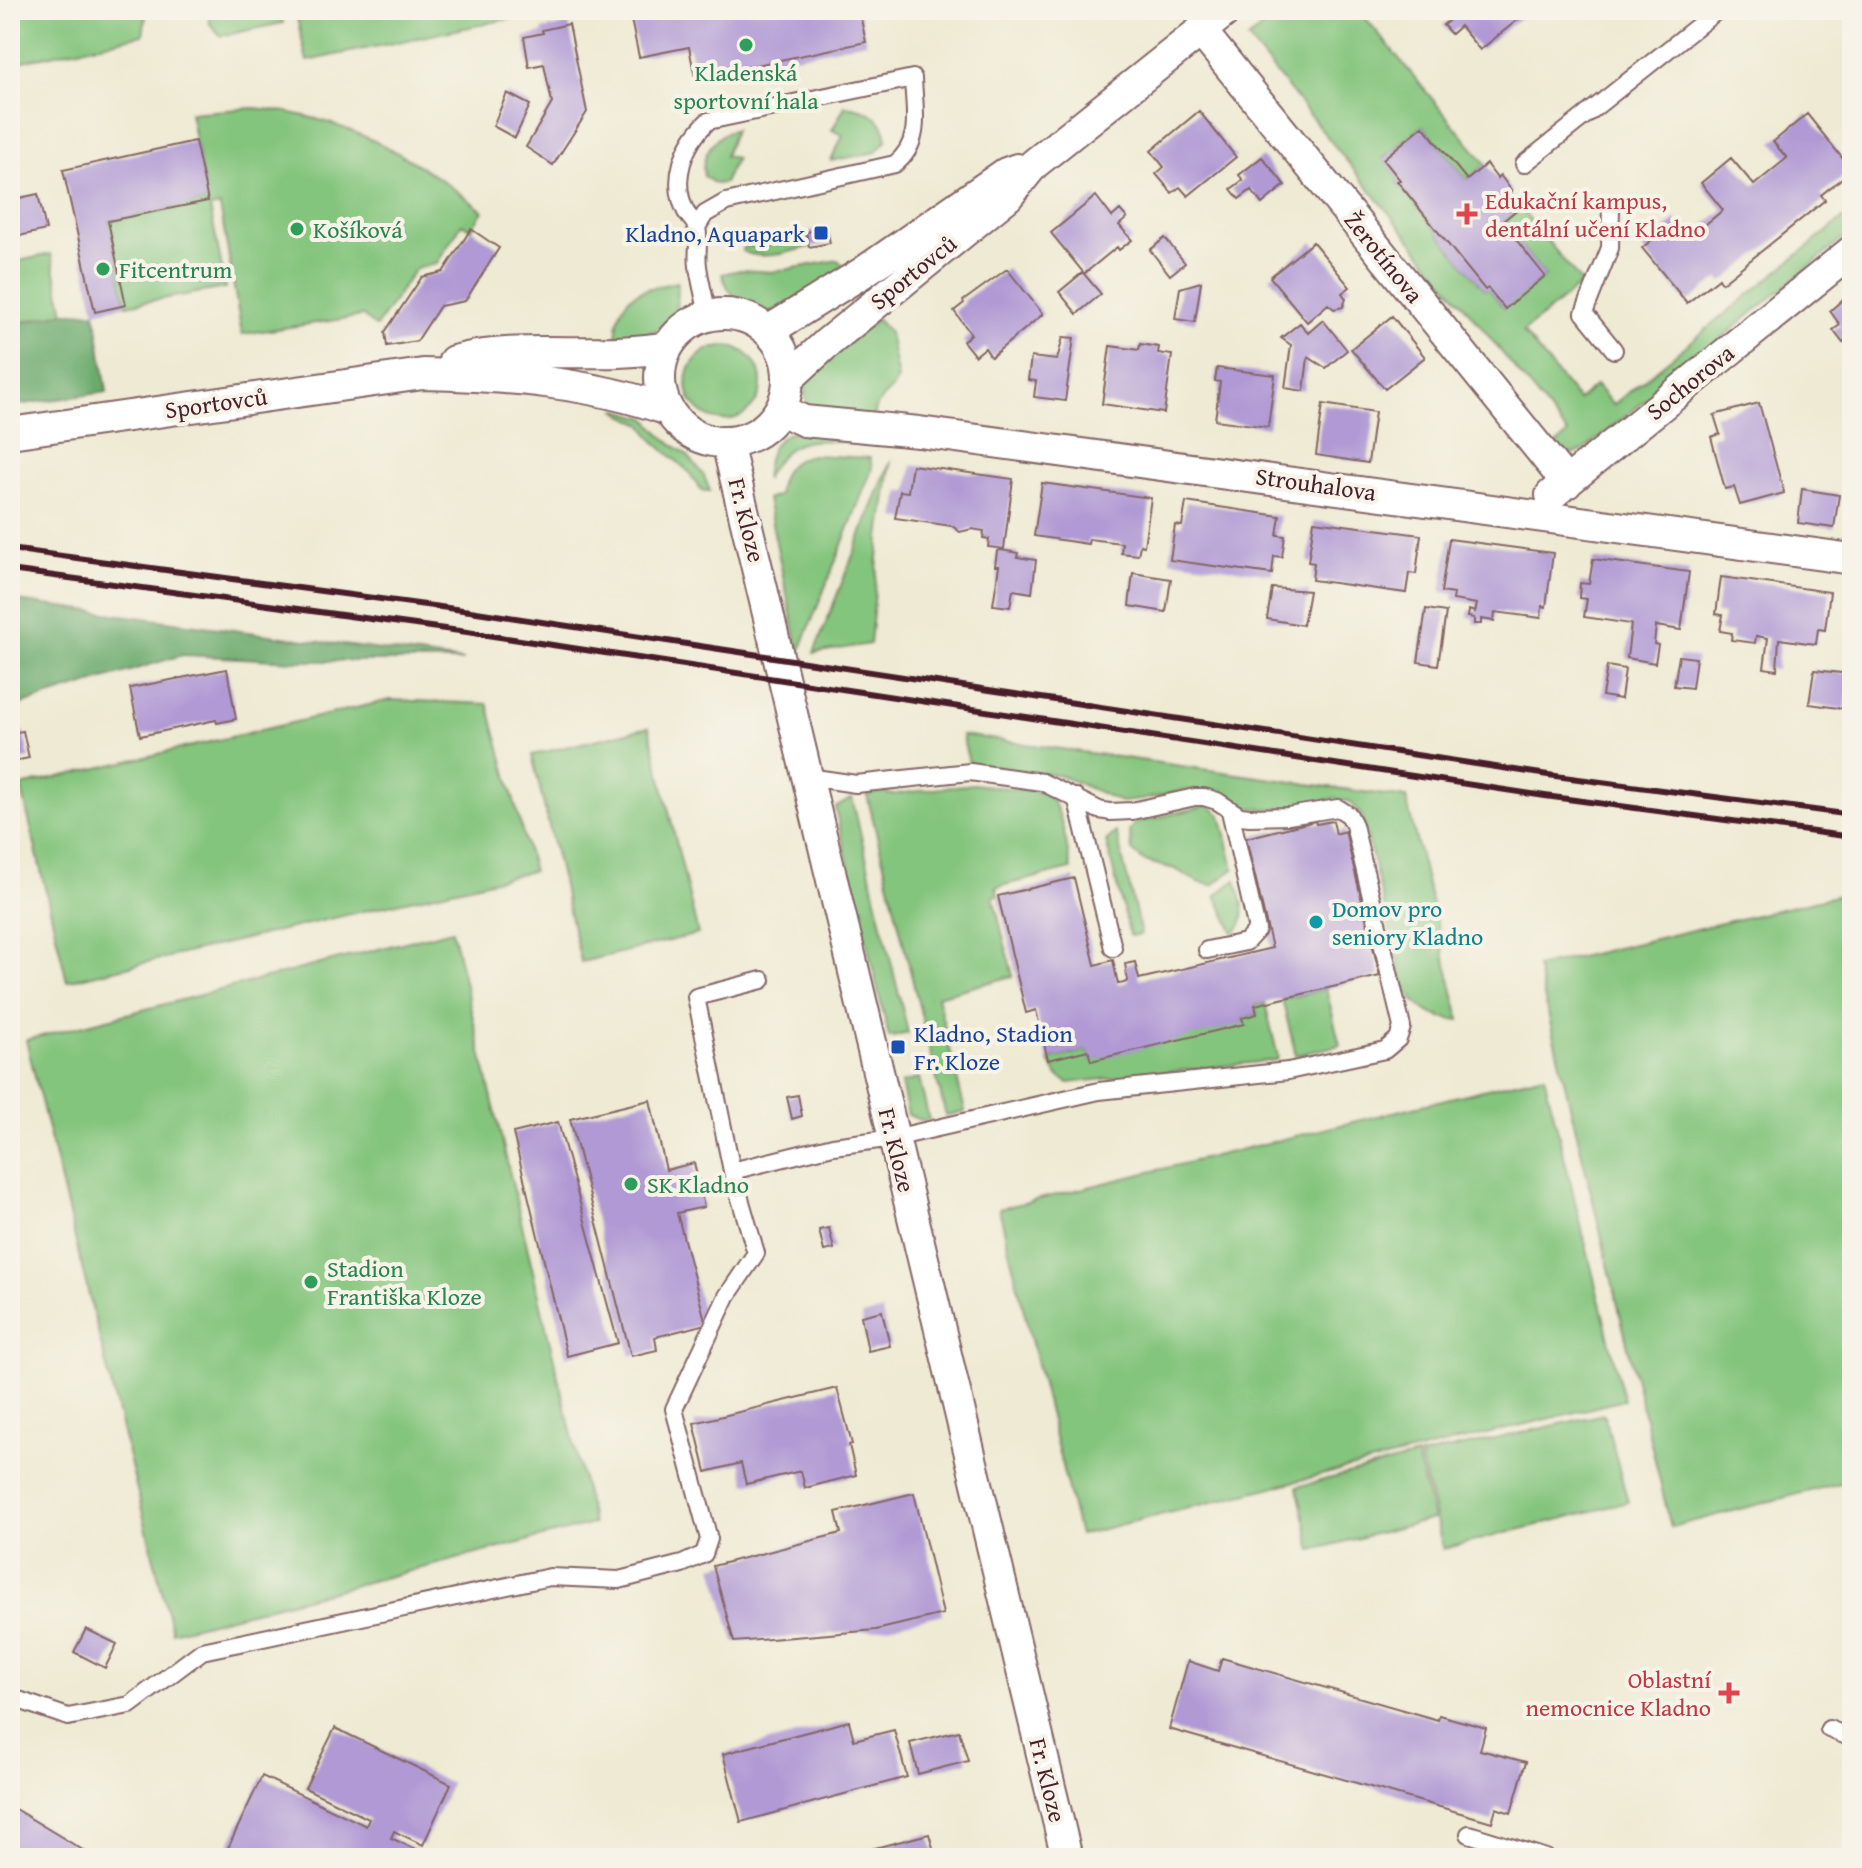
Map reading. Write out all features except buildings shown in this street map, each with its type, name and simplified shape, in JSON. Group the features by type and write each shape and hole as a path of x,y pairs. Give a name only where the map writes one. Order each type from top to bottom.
{"street":[{"name":"Sportovců","path":"789,378 826,344 1008,196 1034,164 1227,10"},
{"name":"Žerotínova","path":"1201,31 1567,483"},
{"name":"Sportovců","path":"768,331 862,273 1006,173 1034,164"},
{"name":"Sochorova","path":"1527,512 1567,483 1852,251"},
{"path":"668,410 661,393 660,373 667,347 680,331 708,315 730,313 751,319 782,346 789,378 787,395 781,410 767,427 749,438 727,443"},
{"name":"Sportovců","path":"423,374 463,359 503,354 636,352 667,347"},
{"name":"Sportovců","path":"10,433 423,374 478,375 633,397 668,410 693,435 727,443"},
{"name":"Strouhalova","path":"781,410 804,421 919,432 1527,512 1852,559"},
{"name":"Fr. Kloze","path":"727,443 1067,1858"}],"lane":[{"path":"1524,164 1718,10"},
{"path":"697,227 686,212 680,195 679,176 688,146 708,121 913,78 914,138 909,149 895,164 726,202 705,214 697,227 698,265 708,315"},
{"path":"1611,207 1610,248 1584,313 1614,350"},
{"path":"732,1171 833,1146 894,1138 1099,1091 1288,1071 1385,1050 1401,1033 1402,1021 1354,825 1349,815 1338,808 1258,818 1240,816 1217,801 1195,797 1132,811 1110,812 1099,810 1042,782 970,772 856,784 808,777"},
{"path":"1076,797 1113,948"},
{"path":"1207,950 1246,942 1257,930 1230,811"},
{"path":"10,1697 68,1717 130,1705 202,1651 550,1577 619,1580 682,1564 704,1554 709,1539 674,1409 727,1296 756,1253 732,1171 696,997 762,980"},
{"path":"1829,1729 1852,1738"},
{"path":"1469,1834 1546,1858"}],"green space":[{"path":"10,10 147,10 143,35 10,64"},
{"path":"207,10 280,10 283,23 221,36 210,24"},
{"path":"295,10 551,10 307,61"},
{"path":"1284,10 1359,10 1486,164 1467,180 1423,126 1383,158 1400,180 1397,182 1485,290 1488,288 1504,308 1545,276 1502,222 1520,207 1582,283 1523,332 1578,400 1596,385 1613,405 1852,211 1852,232 1584,450 1572,454 1561,452 1554,447 1568,434 1248,39"},
{"path":"845,106 873,115 882,125 887,139 876,152 831,161 843,135 832,130"},
{"path":"253,108 285,112 347,129 404,156 483,211 471,229 462,224 437,263 415,269 376,327 363,316 242,334 220,206 210,208 226,288 126,305 108,221 207,201 190,113"},
{"path":"735,129 725,156 736,158 724,183 715,184 704,176 704,160 715,141"},
{"path":"797,236 807,237 809,247 767,255 742,251 743,248"},
{"path":"51,254 64,313 10,325 10,263"},
{"path":"838,260 846,270 772,313 754,310 740,302 722,274 740,270 773,272"},
{"path":"677,282 678,297 670,319 653,331 616,340 621,312 632,296"},
{"path":"95,312 107,392 10,406 10,325 64,313"},
{"path":"877,319 889,333 898,379 878,405 874,419 808,407 804,387 809,376"},
{"path":"717,346 731,346 745,352 755,362 761,383 759,397 745,414 731,420 717,420 703,414 693,404 687,390 687,376 693,362 703,352"},
{"path":"615,409 646,418 663,437 688,456 704,476 710,491 703,491 688,471 655,442 641,423"},
{"path":"799,431 872,440 871,444 809,441 796,445 774,463 765,480 767,462 777,441"},
{"path":"813,455 870,458 872,469 799,653 767,499 778,496 781,480 792,463"},
{"path":"891,460 870,644 814,653"},
{"path":"10,600 463,661 295,661 182,655 10,708"},
{"path":"390,700 488,704 533,871 67,981 21,786"},
{"path":"649,727 698,934 581,962 532,755"},
{"path":"962,735 1406,798 1460,1020 1443,1018 1428,1011 1404,987 1362,816 1350,802 1335,798 1286,809 1244,808 1196,790 1185,790 1121,802 1062,776 969,763"},
{"path":"973,784 1042,792 1049,797 1059,815 1071,869 996,887 998,895 993,896 1013,976 937,996 965,1111 946,1116 867,795"},
{"path":"852,798 908,1033 892,1037 889,1037 835,808"},
{"path":"1209,805 1221,815 1234,869 1213,885 1198,882 1175,869 1144,861 1132,851 1129,831 1135,823"},
{"path":"1116,832 1141,934 1130,936 1106,841"},
{"path":"1236,880 1243,915 1234,933 1216,895"},
{"path":"1852,892 1852,1480 1671,1527 1537,967"},
{"name":"Stadion Františka Kloze","path":"452,930 593,1524 172,1632 26,1040"},
{"path":"1326,989 1340,1045 1296,1055 1282,999"},
{"path":"1265,1003 1278,1057 1276,1060 1068,1083 1058,1076 1048,1060 1088,1050 1091,1060 1243,1023 1242,1018 1257,1014 1255,1005"},
{"path":"1544,1075 1624,1400 1079,1535 999,1209"},
{"path":"919,1078 929,1120 908,1115 901,1084"},
{"path":"1604,1414 1628,1502 1443,1549 1420,1456"},
{"path":"1417,1456 1433,1519 1312,1550 1297,1487"}],"railway":[{"path":"10,549 470,611 1548,775 1852,815"},
{"path":"10,570 467,632 1545,796 1852,837"}],"place":[{"name":"Kladenská sportovní hala","path":"746,45"},
{"name":"Edukační kampus, dentální učení Kladno","path":"1467,214"},
{"name":"Košíková","path":"297,229"},
{"name":"Kladno, Aquapark","path":"821,233"},
{"name":"Fitcentrum","path":"103,269"},
{"name":"Domov pro seniory Kladno","path":"1316,922"},
{"name":"Kladno, Stadion Fr. Kloze","path":"898,1047"},
{"name":"SK Kladno","path":"631,1184"},
{"name":"Stadion Františka Kloze","path":"311,1282"},
{"name":"Oblastní nemocnice Kladno","path":"1729,1693"}]}
